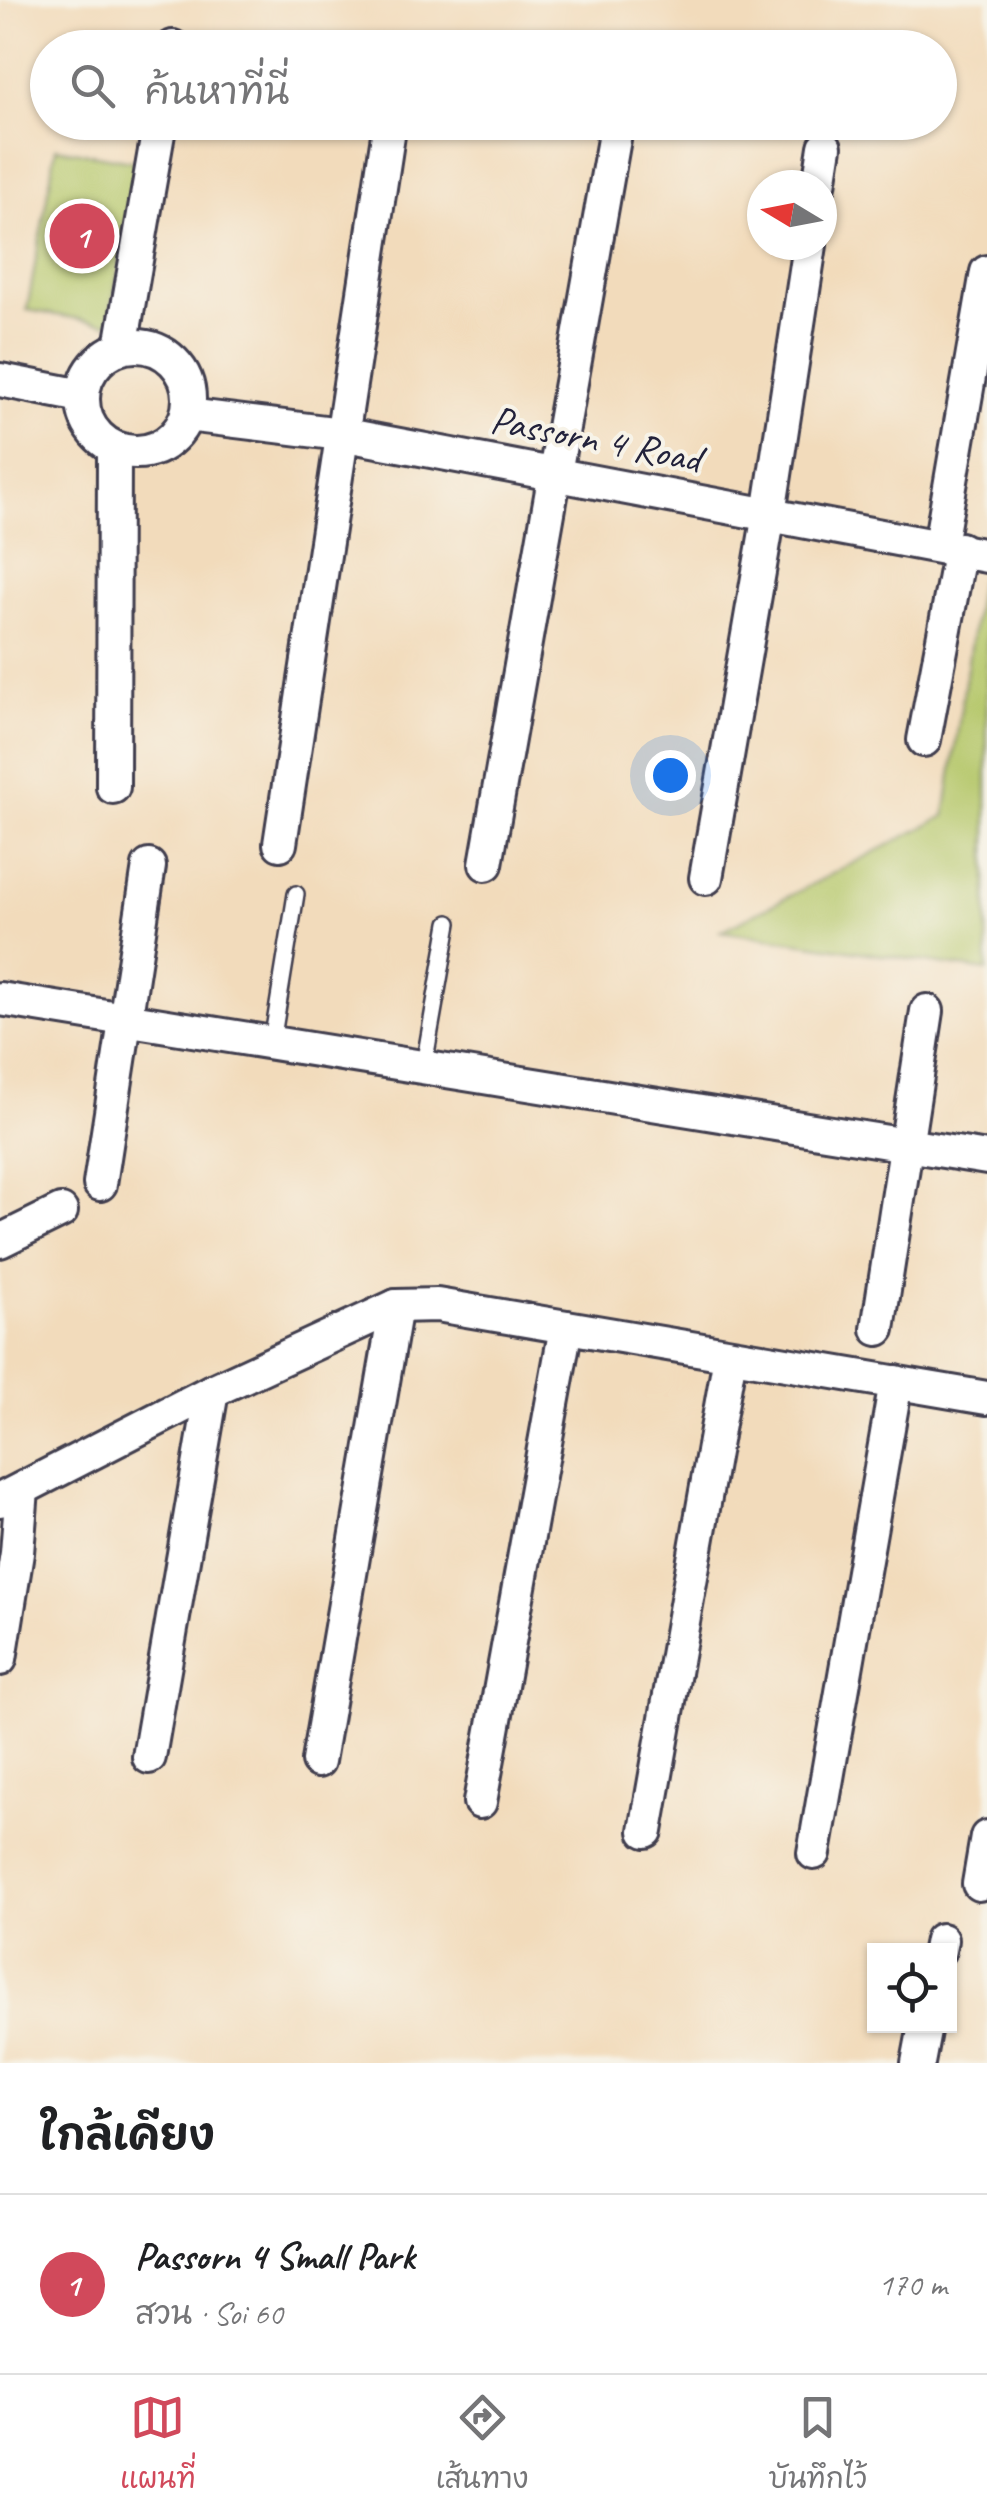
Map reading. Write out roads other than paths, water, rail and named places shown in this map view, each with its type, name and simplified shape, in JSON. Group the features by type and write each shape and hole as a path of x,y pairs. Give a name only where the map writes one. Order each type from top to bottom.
{"street":[{"path":"121,348 157,140"},
{"path":"280,844 387,140"},
{"path":"486,864 613,140"},
{"path":"821,170 824,148"},
{"path":"706,878 769,514 808,260"},
{"path":"924,740 962,550 987,272"},
{"path":"144,346 165,354 181,371 189,392 187,415 179,431 166,444 132,453 114,448 92,430 82,396 96,363 121,348 144,346"},
{"path":"0,380 82,396"},
{"name":"Passorn 4 Road","path":"187,415 341,434 962,550"},
{"path":"114,448 114,788"},
{"path":"100,1184 149,866"},
{"path":"0,999 987,1158"},
{"path":"878,1329 926,1011"},
{"path":"0,1241 61,1211"},
{"path":"0,1659 17,1553 8,1492 212,1390 396,1306 438,1305 987,1398"},
{"path":"318,1761 396,1306"},
{"path":"480,1802 566,1327"},
{"path":"646,1831 730,1356"},
{"path":"814,1852 896,1382"},
{"path":"149,1757 212,1390"},
{"path":"979,1884 987,1837"},
{"path":"918,2063 924,2033"}],"lane":[{"path":"272,1042 296,894"},
{"path":"424,1065 449,923"}],"place":[{"name":"Passorn 4 Small Park","path":"82,236"}]}
